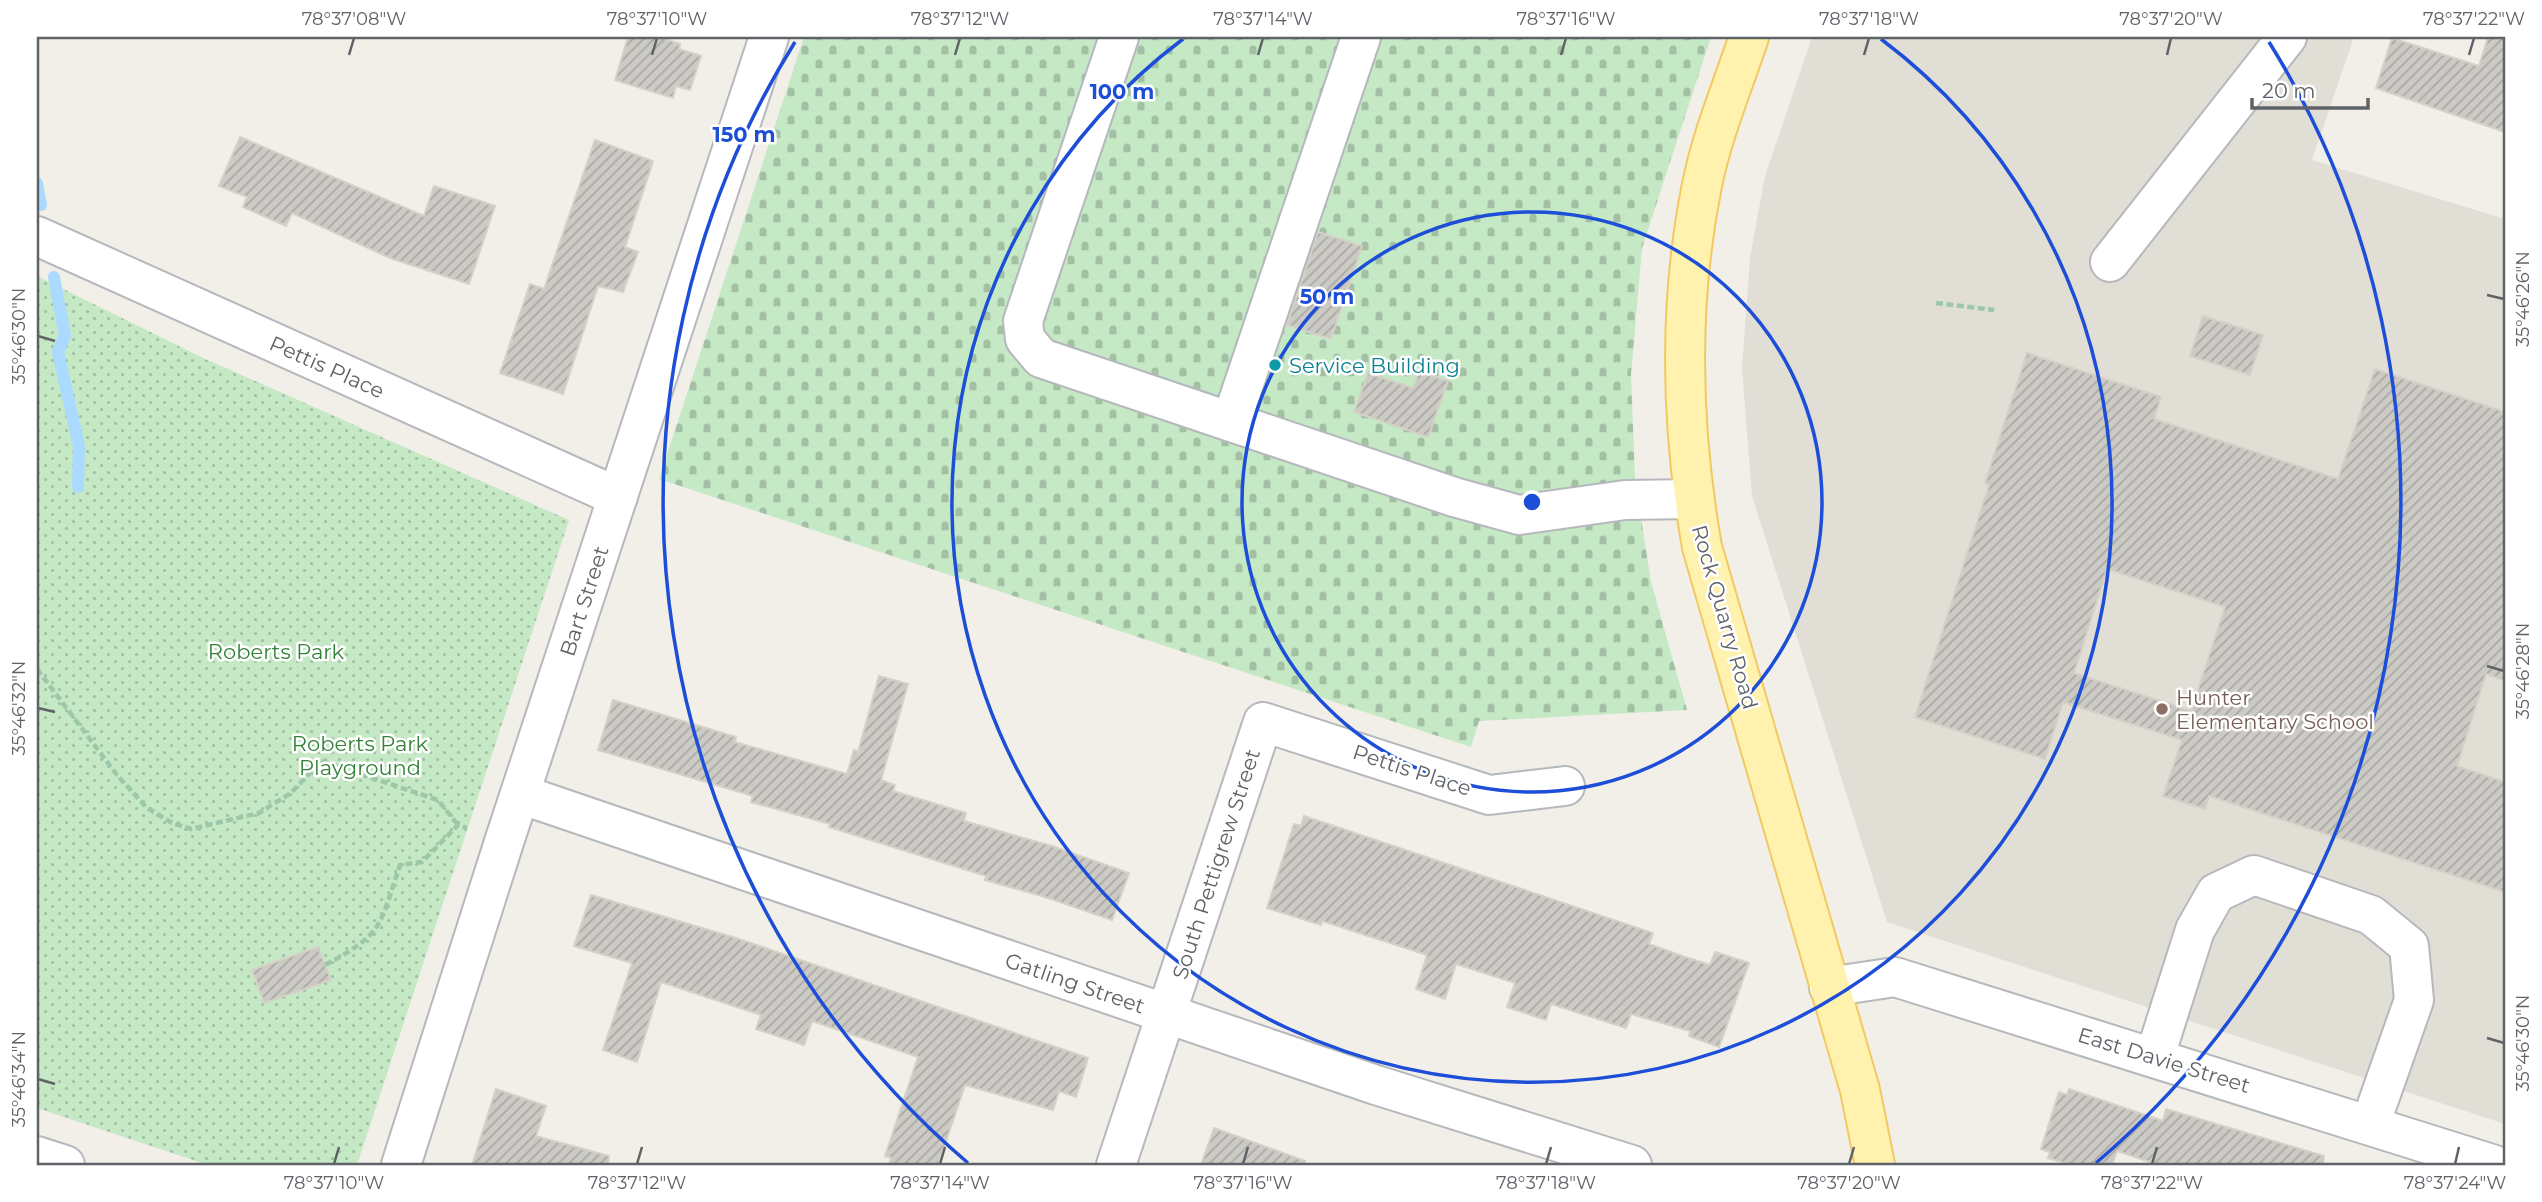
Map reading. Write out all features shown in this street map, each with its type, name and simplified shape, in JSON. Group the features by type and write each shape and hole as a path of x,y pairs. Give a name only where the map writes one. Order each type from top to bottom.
{"main road":[{"name":"Rock Quarry Road","path":"1749,37 1702,183 1691,260 1683,383 1693,499 1702,547 1860,1090 1875,1165"}],"street":[{"name":"Bart Street","path":"401,1165 504,842 769,37"},
{"path":"1119,37 1023,321 1025,339 1041,358 1454,497 1520,515 1625,500 1693,499"},
{"path":"1231,422 1361,37"},
{"path":"2110,262 2287,37"},
{"name":"Pettis Place","path":"37,236 618,498"},
{"name":"Pettis Place","path":"1263,722 1489,794 1565,786"},
{"name":"South Pettigrew Street","path":"1116,1165 1263,722"},
{"name":"Gatling Street","path":"520,794 1376,1085 1632,1165"},
{"path":"2155,1056 2195,930 2216,893 2253,875 2371,915 2409,946 2414,1000 2370,1125"},
{"name":"East Davie Street","path":"1829,987 1895,977 2155,1056 2495,1165"},
{"path":"37,1156 65,1165"}],"path":[{"path":"1936,303 1994,310"},
{"path":"37,669 117,775 146,807 172,823 191,829 259,813 291,793 321,761 438,800 458,825 504,842"},
{"path":"325,965 367,940 382,921 400,865 422,862 458,825"}],"shaded area":[{"name":"Hunter Elementary School","path":"1812,37 2354,37 2312,160 2505,219 2505,1124 1887,922 1752,496 1742,368 1750,258 1765,176"}],"green space":[{"path":"804,37 1711,37 1642,248 1631,374 1635,480 1651,582 1687,710 1479,721 1471,747 659,479"},
{"name":"Roberts Park","path":"37,276 203,358 569,520 357,1165 208,1165 37,1108"}],"building":[{"path":"628,37 660,37 680,44 679,49 701,56 690,90 676,86 673,98 615,80"},
{"path":"2488,37 2505,37 2505,132 2376,88 2392,38 2479,66"},
{"path":"240,137 424,216 434,186 495,206 469,284 390,258 292,213 286,226 243,207 247,197 219,186"},
{"path":"595,140 653,161 625,247 638,252 623,292 598,286 563,394 500,373 530,284 544,289"},
{"path":"1318,232 1362,246 1331,339 1287,325"},
{"path":"2203,316 2263,335 2250,375 2190,356"},
{"path":"2027,353 2161,397 2154,419 2338,479 2375,369 2505,412 2505,681 2486,674 2457,766 2505,782 2505,892 2209,796 2205,809 2163,796 2182,740 2063,702 2045,759 1915,717 1989,485 1985,483","holes":["2107,569 2225,607 2191,711 2074,673"]},
{"path":"1419,372 1448,381 1428,437 1354,412 1368,373 1413,388"},
{"path":"879,676 908,684 881,780 895,785 893,791 966,813 964,821 1052,846 1129,873 1112,920 985,880 986,876 829,827 830,824 751,802 753,796 598,750 613,700 736,737 735,742 847,774 854,750 858,752"},
{"path":"1304,816 1653,933 1649,944 1682,956 1710,965 1715,952 1749,963 1719,1047 1689,1036 1690,1031 1631,1014 1626,1028 1551,1004 1546,1020 1507,1007 1515,983 1456,964 1445,999 1416,989 1427,955 1322,921 1321,925 1267,908 1294,824 1301,826"},
{"path":"591,895 736,938 1088,1058 1076,1097 1059,1091 1053,1110 965,1085 938,1165 889,1165 891,1158 885,1156 918,1057 812,1021 804,1045 756,1029 761,1015 661,982 637,1062 603,1050 632,963 574,946"},
{"path":"318,947 331,980 264,1003 252,970"},
{"path":"496,1089 546,1106 536,1136 609,1156 608,1165 472,1165"},
{"path":"2069,1089 2163,1121 2166,1109 2324,1156 2323,1165 2159,1165 2117,1151 2112,1165 2071,1165 2048,1158 2050,1152 2041,1149 2059,1092 2067,1095"},
{"path":"1214,1128 1305,1161 1305,1165 1201,1165"}],"waterway":[{"path":"37,183 41,205"},
{"path":"54,277 65,336 58,352 79,446 78,487"}],"place":[{"name":"Service Building","path":"1275,365"},
{"name":"Hunter Elementary School","path":"2162,709"}],"park label":[{"name":"Roberts Park Playground","path":"360,755"}]}
